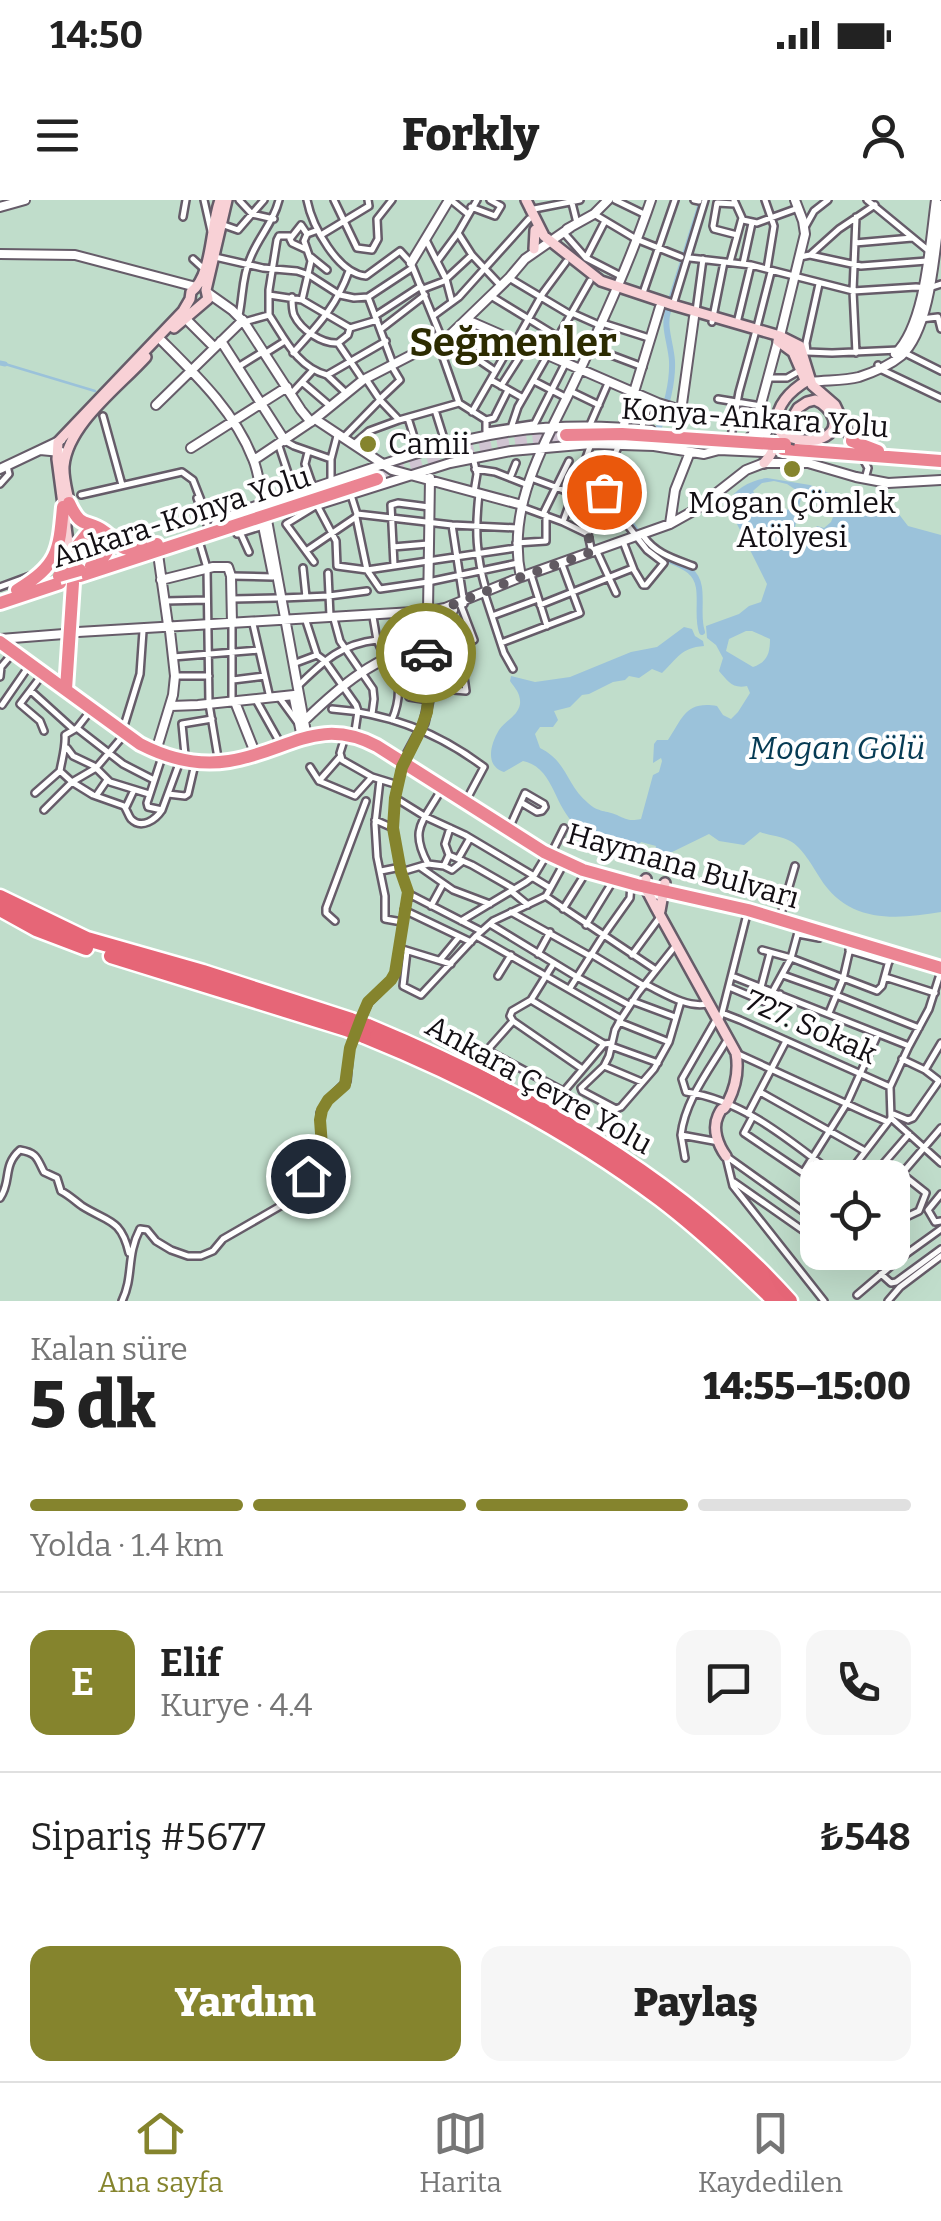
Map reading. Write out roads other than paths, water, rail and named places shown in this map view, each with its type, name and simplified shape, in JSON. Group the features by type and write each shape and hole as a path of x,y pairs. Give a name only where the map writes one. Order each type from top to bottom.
{"highway":[{"name":"Konya-Ankara Yolu","path":"565,437 678,435 778,449 881,451 941,458"},
{"path":"565,437 941,458"},
{"path":"852,441 881,451"},
{"path":"0,596 159,549 210,523 377,472"},
{"name":"Ankara-Konya Yolu","path":"0,604 264,517 377,472"},
{"path":"71,501 78,520 106,532 123,548 159,549"},
{"path":"18,590 38,576 57,553 71,501"},
{"path":"74,550 87,534 95,533 108,544 102,561 76,576"},
{"path":"64,684 76,576"},
{"name":"Haymana Bulvarı","path":"0,639 125,730"},
{"name":"Haymana Bulvarı","path":"0,639 140,744 187,759 234,760 308,736 350,732"},
{"name":"Haymana Bulvarı","path":"187,759 218,758 254,750 303,728 350,732 468,797 564,862 586,871 781,914 941,967"},
{"name":"Haymana Bulvarı","path":"405,760 550,852 641,883"},
{"name":"Haymana Bulvarı","path":"664,887 748,910 889,958 941,967"},
{"path":"0,889 54,920 133,952"},
{"name":"Ankara Çevre Yolu","path":"0,897 87,939 216,976 458,1067 622,1159 708,1224 790,1301"},
{"name":"Ankara Çevre Yolu","path":"0,909 67,941 349,1025"},
{"name":"Ankara Çevre Yolu","path":"366,1031 597,1155 678,1212 775,1301"}],"main road":[{"path":"61,446 199,296 212,234 224,200"},
{"path":"61,446 98,415 102,402 185,318 215,257 224,200"},
{"path":"526,207 544,244 589,274 615,290 695,314"},
{"path":"526,207 544,244 590,281 660,307 779,338 800,351 809,382"},
{"path":"713,319 736,322 756,331"},
{"path":"800,351 802,370 835,406 852,441"},
{"path":"778,449 784,436 777,424 790,400 809,382"},
{"path":"778,449 801,405 810,401 828,406 852,441"},
{"path":"814,403 826,408 831,424 826,433 778,449 803,408 814,403"},
{"path":"778,449 828,435 834,427 833,414"},
{"path":"61,446 71,501 76,576"},
{"path":"71,501 68,542 76,576"},
{"path":"641,883 720,1018 736,1053 737,1079 716,1124 726,1156"},
{"path":"661,915 664,887"}],"street":[{"path":"0,205 10,200"},
{"path":"0,205 25,200"},
{"path":"183,218 186,200"},
{"path":"204,200 212,234"},
{"path":"239,200 252,214 274,219"},
{"path":"220,224 238,230 264,200"},
{"path":"156,405 240,317 247,264 274,219 279,200"},
{"path":"307,200 320,232 349,271 366,276 400,251 411,265 433,316 458,404 486,420 494,418 504,388 526,348"},
{"path":"334,200 357,248 372,250 378,239 377,219 392,200"},
{"path":"215,257 297,271 340,294 368,297 411,265 450,200 470,211 495,216 501,207 490,200"},
{"path":"438,260 477,200"},
{"path":"433,316 484,269 526,207 580,200"},
{"path":"254,460 365,380 452,334 526,259 611,200 646,215"},
{"path":"521,577 517,528 541,447 600,324 651,200"},
{"path":"642,296 675,200"},
{"path":"672,305 699,200"},
{"path":"731,437 769,271 774,236 765,200"},
{"path":"805,227 828,200"},
{"path":"867,200 933,255"},
{"path":"571,201 571,228 586,258 621,276"},
{"path":"736,235 712,226 716,202 734,202 742,218 752,222 772,218 798,203 805,227 805,256"},
{"path":"809,382 851,383 902,351 915,337 922,320 939,202"},
{"path":"307,234 343,223 368,203 381,214"},
{"path":"752,437 794,278 805,256 874,205"},
{"path":"594,214 636,239 681,256"},
{"path":"297,215 307,234"},
{"path":"713,319 742,218"},
{"path":"856,218 856,352"},
{"path":"586,258 606,221"},
{"path":"743,264 752,222"},
{"path":"300,225 290,236 278,237 269,315 293,353 313,370 327,375 346,394"},
{"path":"458,233 501,286"},
{"path":"307,234 305,248 327,270"},
{"path":"290,236 292,243 305,248"},
{"path":"856,242 912,238"},
{"path":"426,240 438,260 452,302"},
{"path":"0,254 75,255 160,279 199,296 240,317 291,394 314,420 353,445 377,472 410,475 522,506 588,534"},
{"path":"350,328 446,280 472,255"},
{"path":"805,256 862,266 933,255"},
{"path":"302,300 311,257"},
{"path":"690,258 752,265 853,292 928,285"},
{"path":"678,435 703,259"},
{"path":"193,260 205,270"},
{"path":"472,412 566,262"},
{"path":"736,322 752,265"},
{"path":"293,353 328,314 349,271"},
{"path":"509,278 571,314 652,338"},
{"path":"510,429 523,398 590,281"},
{"path":"819,284 800,351 902,351 941,371"},
{"path":"902,351 928,285"},
{"path":"380,329 423,290"},
{"path":"269,294 302,300 350,328"},
{"path":"490,296 558,337"},
{"path":"292,297 295,317 330,344 338,344 348,336 350,328"},
{"path":"332,482 331,459 340,436 400,380 368,297"},
{"path":"623,428 660,307"},
{"path":"240,317 269,315"},
{"path":"922,320 940,317 941,329"},
{"path":"185,318 218,344 261,403 282,443 295,494"},
{"path":"467,320 681,410"},
{"path":"490,331 476,358 495,371"},
{"path":"452,334 482,348"},
{"path":"162,341 232,421 254,460 303,728"},
{"path":"238,367 285,341"},
{"path":"327,375 386,342"},
{"path":"338,344 398,420"},
{"path":"590,346 643,367"},
{"path":"533,428 566,362"},
{"path":"809,382 879,367 941,398"},
{"path":"191,448 261,403 291,394 313,370"},
{"path":"768,378 787,378 802,370"},
{"path":"490,380 523,398"},
{"path":"533,381 599,405"},
{"path":"589,427 608,381"},
{"path":"302,382 331,407"},
{"path":"718,399 761,406"},
{"path":"642,429 651,400"},
{"path":"353,445 369,431 458,404"},
{"path":"435,410 446,445"},
{"path":"98,415 122,485"},
{"path":"408,418 419,453"},
{"path":"486,420 486,433"},
{"path":"530,448 589,427 752,437 765,435 777,424"},
{"path":"394,466 410,475 473,457 539,446 540,434 533,428"},
{"path":"249,552 239,533 295,494 377,472 419,453 510,429 552,428 565,437 591,444 654,446 704,454 778,449 796,461 865,479 895,484 941,480"},
{"path":"282,443 331,459"},
{"path":"564,522 591,444"},
{"path":"615,444 603,498 588,534 616,593"},
{"path":"0,484 8,476 4,468 40,450 61,446"},
{"path":"677,522 778,449"},
{"path":"232,623 427,614 463,604 521,577 624,544 677,522 704,508 778,449"},
{"path":"308,452 305,462 314,488"},
{"path":"677,522 674,499 690,452"},
{"path":"860,455 867,462 865,479"},
{"path":"473,457 481,572 492,616 513,669"},
{"path":"314,506 333,532 337,566 367,570 479,554 546,541 545,515 569,462"},
{"path":"510,478 516,463"},
{"path":"429,469 425,642 429,700 398,784 393,828 408,892 402,922 405,989 424,994 493,922 546,896 564,862"},
{"path":"476,469 595,500 603,498"},
{"path":"71,501 185,472 192,478 202,515 210,523 314,506 351,494 377,472"},
{"path":"351,494 367,570 377,587 384,590 518,564"},
{"path":"603,498 650,554 664,562 644,586 624,544"},
{"path":"674,499 691,512"},
{"path":"394,566 392,504 429,507"},
{"path":"314,506 286,524 314,562"},
{"path":"306,551 356,515 517,528"},
{"path":"76,576 136,561 159,549 198,542 264,517"},
{"path":"452,525 463,604 474,640"},
{"path":"486,592 639,538"},
{"path":"639,538 662,554 693,566"},
{"path":"198,542 207,568 209,704 218,758"},
{"path":"393,546 428,544"},
{"path":"159,549 175,676 172,706 149,794 148,806 162,810"},
{"path":"136,561 153,563 160,576"},
{"path":"501,643 580,611 563,567"},
{"path":"160,576 207,568 230,572 273,568"},
{"path":"304,568 306,597"},
{"path":"492,616 573,592 633,568"},
{"path":"230,572 234,702 254,750"},
{"path":"328,573 336,632 373,690 372,714"},
{"path":"0,587 26,576 38,576"},
{"path":"532,578 546,626"},
{"path":"232,599 366,591"},
{"path":"165,601 208,600"},
{"path":"0,639 427,614"},
{"path":"374,617 377,640 396,672 400,691 386,726"},
{"path":"283,620 295,691"},
{"path":"306,621 317,656 344,686 358,711"},
{"path":"253,624 264,676 274,697 303,728"},
{"path":"68,634 169,628"},
{"path":"44,810 72,782 96,768 125,730 140,674 143,631"},
{"path":"172,706 256,700 295,691 324,661 344,648 377,640"},
{"path":"303,728 344,686 387,657 425,642 457,647 466,691 429,688"},
{"path":"174,657 259,650"},
{"path":"0,677 1,666 14,652"},
{"path":"293,664 317,656"},
{"path":"2,705 30,663"},
{"path":"43,672 20,704 40,720 44,731"},
{"path":"175,676 209,676"},
{"path":"232,680 264,676"},
{"path":"31,691 123,764 154,780"},
{"path":"409,697 429,700"},
{"path":"256,700 279,742"},
{"path":"92,708 66,735 67,750 117,786 149,794"},
{"path":"332,709 372,714 421,729 484,767 468,797"},
{"path":"319,781 340,757 358,711"},
{"path":"168,794 188,794 182,724 212,719"},
{"path":"34,793 60,771 66,745"},
{"path":"340,757 372,777 398,784"},
{"path":"60,771 96,796 126,807 132,819 150,822 162,810 187,759"},
{"path":"310,767 319,781 366,801 377,801"},
{"path":"354,796 372,777"},
{"path":"96,796 108,780"},
{"path":"380,780 375,820 385,919 402,922"},
{"path":"442,787 418,838 424,866 443,884 488,905"},
{"path":"126,807 134,790"},
{"path":"511,824 526,793 545,807 537,812 522,803"},
{"path":"395,798 470,838 550,888"},
{"path":"334,921 326,908 366,801"},
{"path":"375,820 393,828"},
{"path":"450,828 444,844 450,855 513,890 528,905"},
{"path":"461,921 533,876 564,828"},
{"path":"381,871 424,866 452,870 470,838"},
{"path":"444,866 450,855"},
{"path":"781,914 794,866"},
{"path":"563,909 586,871"},
{"path":"586,925 615,879"},
{"path":"570,988 641,883"},
{"path":"427,921 443,884"},
{"path":"408,892 620,1020 669,1042"},
{"path":"546,896 656,970"},
{"path":"488,905 493,922 576,977 675,1018"},
{"path":"404,910 471,942"},
{"path":"748,910 720,1018 682,1079 686,1092 728,1103 817,1160"},
{"path":"511,912 644,985 697,1006 710,1004"},
{"path":"632,955 661,915"},
{"path":"729,987 774,1006 799,930"},
{"path":"538,954 550,932"},
{"path":"440,960 459,937"},
{"path":"677,944 620,1020 604,1066 581,1090 621,1107 658,1063 669,1042 681,1001"},
{"path":"828,1013 851,946"},
{"path":"403,949 451,964"},
{"path":"122,1301 129,1283 130,1256 143,1228 171,1250 204,1256 223,1239 287,1203 304,1186 322,1146 322,1110 345,1085 350,1048 362,1016 368,1002 391,980 403,949"},
{"path":"762,950 877,991 886,977 889,958"},
{"path":"761,987 770,953"},
{"path":"498,976 511,956"},
{"path":"554,963 531,1000 512,1011 512,1018 490,1052 561,1090 609,1044"},
{"path":"857,1160 890,1118 890,1087 929,1010 941,967"},
{"path":"782,975 919,1028"},
{"path":"732,976 909,1046"},
{"path":"886,977 935,992"},
{"path":"531,1000 609,1044 658,1063"},
{"path":"929,1010 941,1015"},
{"path":"512,1018 582,1068"},
{"name":"727. Sokak","path":"720,1018 786,1041 890,1087"},
{"path":"814,1158 847,1104 878,1034"},
{"path":"685,1158 681,1135 686,1113 729,1037"},
{"path":"786,1041 744,1133 800,1171"},
{"path":"925,1070 941,1042"},
{"path":"736,1053 847,1104 908,1120 940,1081 902,1059"},
{"path":"604,1066 642,1082"},
{"path":"760,1092 865,1151"},
{"path":"890,1118 941,1163"},
{"path":"910,1165 941,1128"},
{"path":"887,1160 909,1134"},
{"path":"681,1135 719,1142"},
{"path":"0,1198 10,1161 20,1150 28,1151 40,1160 44,1172 57,1178 60,1191 105,1216 125,1236 130,1256"},
{"path":"726,1156 736,1189 824,1301"},
{"path":"726,1156 800,1209"},
{"path":"732,1181 800,1228"},
{"path":"910,1181 926,1194 919,1210 910,1215"},
{"path":"941,1194 928,1210 934,1222 941,1221"},
{"path":"858,1296 941,1229"},
{"path":"881,1274 891,1283 896,1282 941,1252"},
{"path":"892,1299 900,1287 941,1252"}],"water":[{"name":"Mogan Gölü","path":"767,478 810,485 859,506 898,513 908,526 941,535 941,912 889,917 858,911 831,893 794,844 760,832 744,845 719,841 709,834 666,855 654,853 656,846 641,842 637,847 606,841 569,818 548,780 534,765 523,761 504,772 494,765 492,748 496,736 520,704 511,676 535,682 570,677 631,652 657,647 684,627 692,629 704,646 684,651 662,673 652,669 639,678 629,676 582,695 570,707 554,711 558,720 553,727 540,727 535,734 540,748 556,760 592,806 626,819 641,819 653,775 659,772 662,761 661,758 653,763 657,740 668,740 686,713 698,706 717,706 731,719 750,693 747,686 734,685 719,671 723,658 707,638 706,626 761,602 767,584 727,504 749,483","holes":["774,481 796,490 789,509 768,516 753,491 762,483","806,491 815,493 828,501 835,512 824,528 817,526 801,541 794,532","746,631 770,639 765,660 753,667 726,651 729,639"]}],"waterway":[{"path":"670,303 702,200"},
{"path":"659,427 671,378 668,311"},
{"path":"0,363 5,364"},
{"path":"5,364 95,391"},
{"path":"620,484 614,500 637,532"},
{"path":"654,553 686,568 695,577 702,632"}],"tunnel":[{"path":"375,474 469,448 566,435"}],"place":[{"name":"Camii","path":"368,444"},
{"name":"Mogan Çömlek Atölyesi","path":"792,469"}],"district":[{"name":"Seğmenler","path":"513,343"}]}
